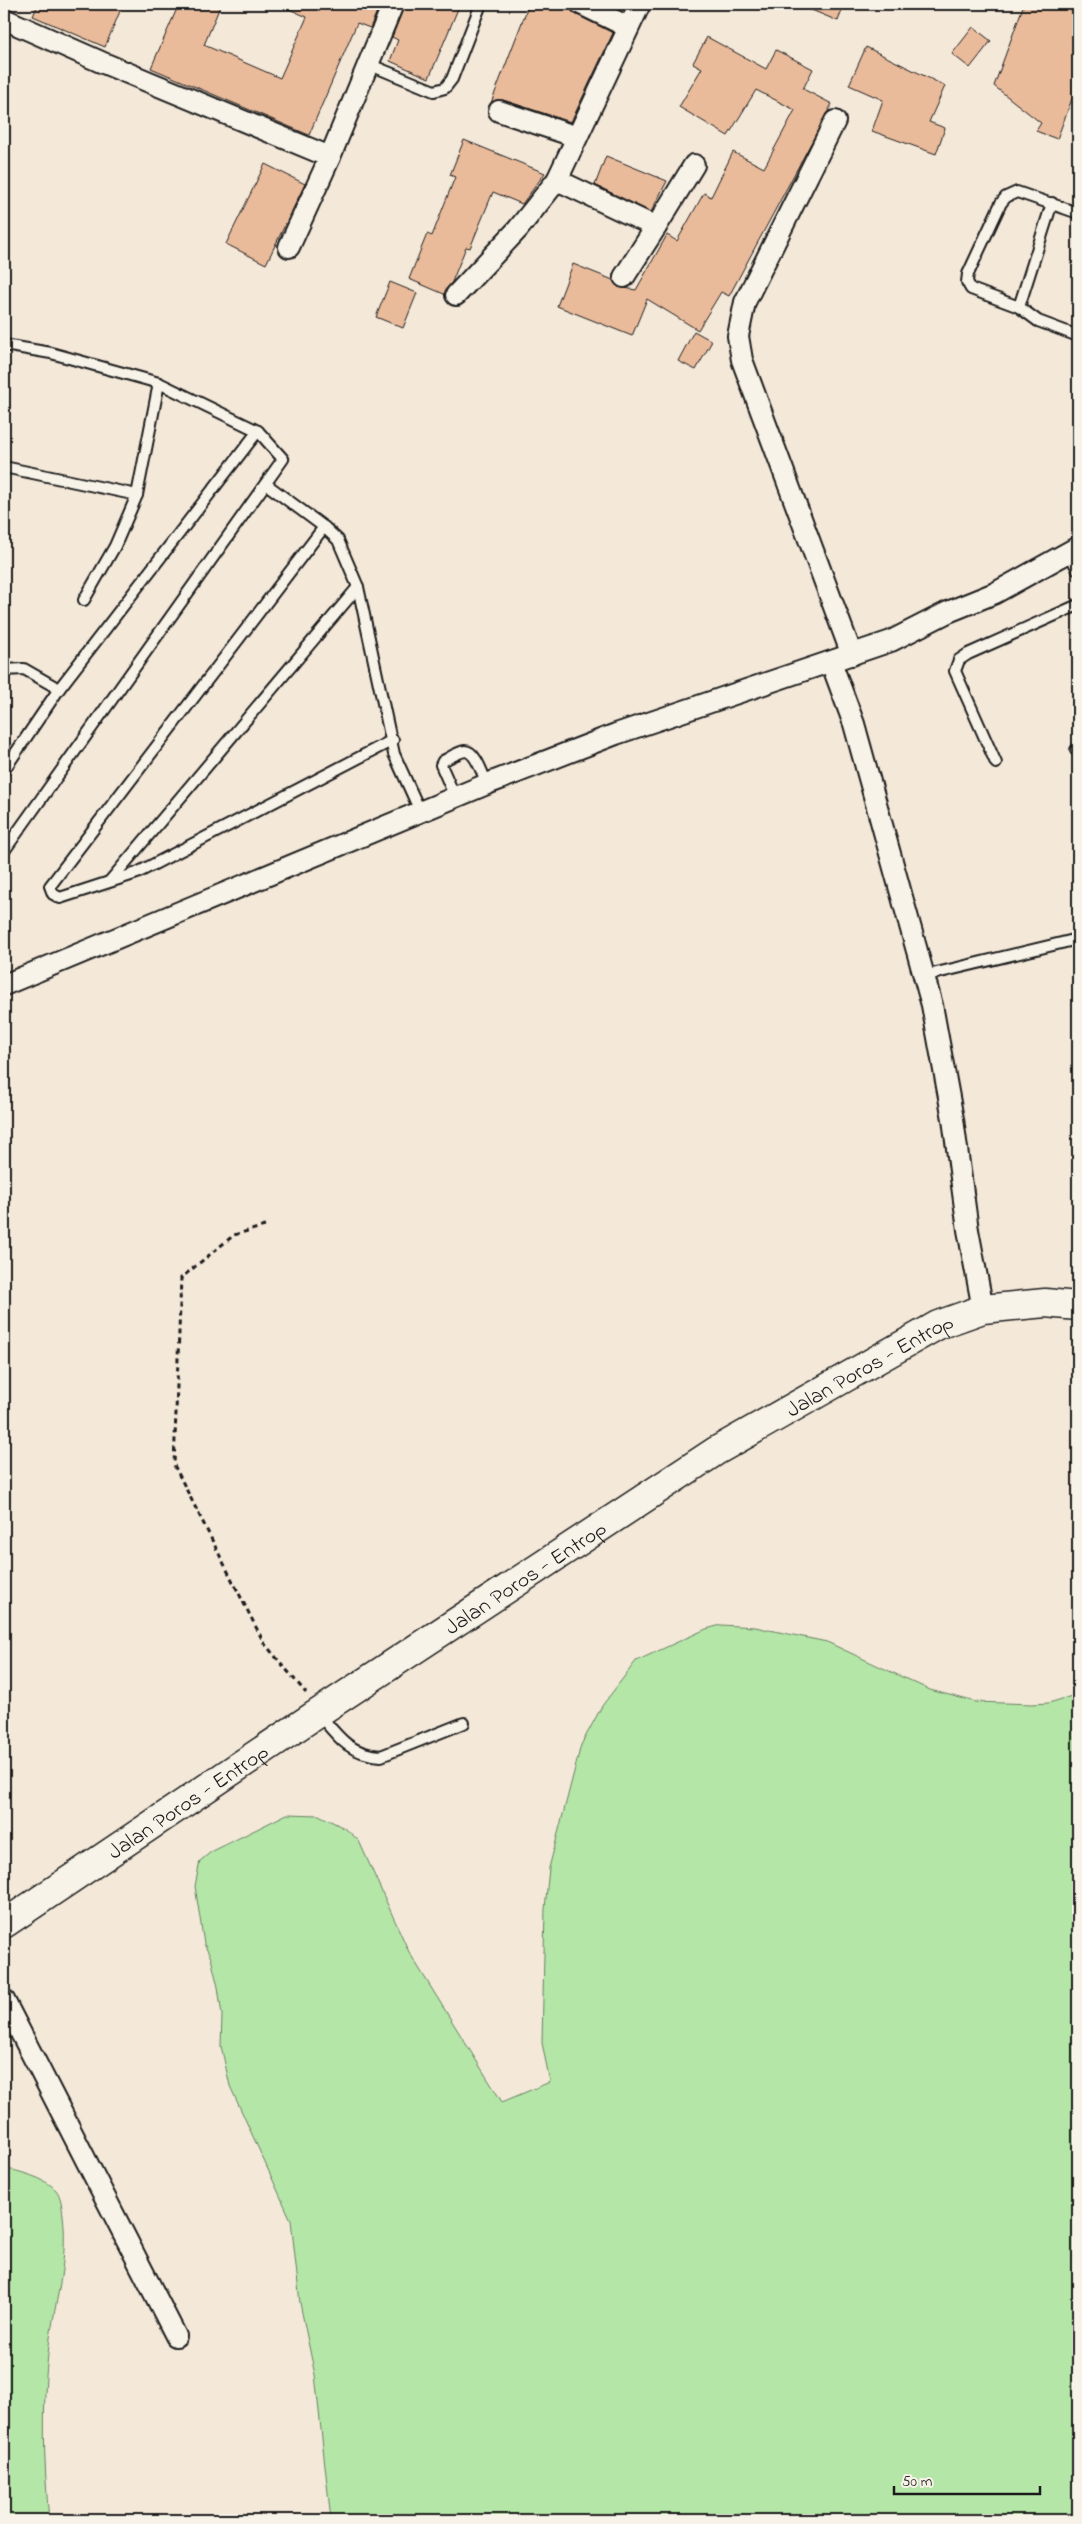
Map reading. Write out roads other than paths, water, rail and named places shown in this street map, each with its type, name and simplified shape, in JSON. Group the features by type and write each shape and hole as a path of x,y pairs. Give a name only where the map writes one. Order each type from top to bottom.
{"main road":[{"name":"Jalan Poros - Entrop","path":"4,1924 318,1713 716,1451 938,1325 984,1309 1045,1303 1078,1306"}],"street":[{"path":"289,248 330,157 393,4"},
{"path":"581,4 628,27"},
{"path":"456,295 518,229 558,180 640,4"},
{"path":"4,19 101,62 330,157"},
{"path":"500,111 577,137"},
{"path":"835,121 745,302 738,336 742,360 847,642"},
{"path":"624,278 694,165"},
{"path":"558,180 656,227"},
{"path":"847,642 891,641 948,612 1075,557"},
{"path":"4,985 486,784 616,734 831,662 847,642"},
{"path":"831,662 854,724 924,976 953,1119 968,1230 984,1309"},
{"path":"4,2000 176,2336"}],"lane":[{"path":"368,64 434,91 444,88 452,79 481,4"},
{"path":"1078,212 1017,192 1006,197 1001,203 968,274 967,282 971,289 1019,307 1038,321 1078,336"},
{"path":"1019,307 1052,203"},
{"path":"4,345 51,353 159,383 258,431 284,459 4,851"},
{"path":"84,600 115,546 136,495 159,383"},
{"path":"4,770 58,688 258,431"},
{"path":"4,467 136,495"},
{"path":"266,484 324,527 338,540 358,587 393,740 394,754 420,811"},
{"path":"324,527 50,886 53,894 60,898 137,873 393,740"},
{"path":"110,882 358,587"},
{"path":"996,762 955,671 959,660 968,654 1078,605"},
{"path":"4,670 24,669 58,688"},
{"path":"455,797 441,766 443,761 464,751 474,757 486,784"},
{"path":"924,976 1078,939"},
{"path":"318,1713 345,1745 366,1755 381,1756 464,1724"}]}
